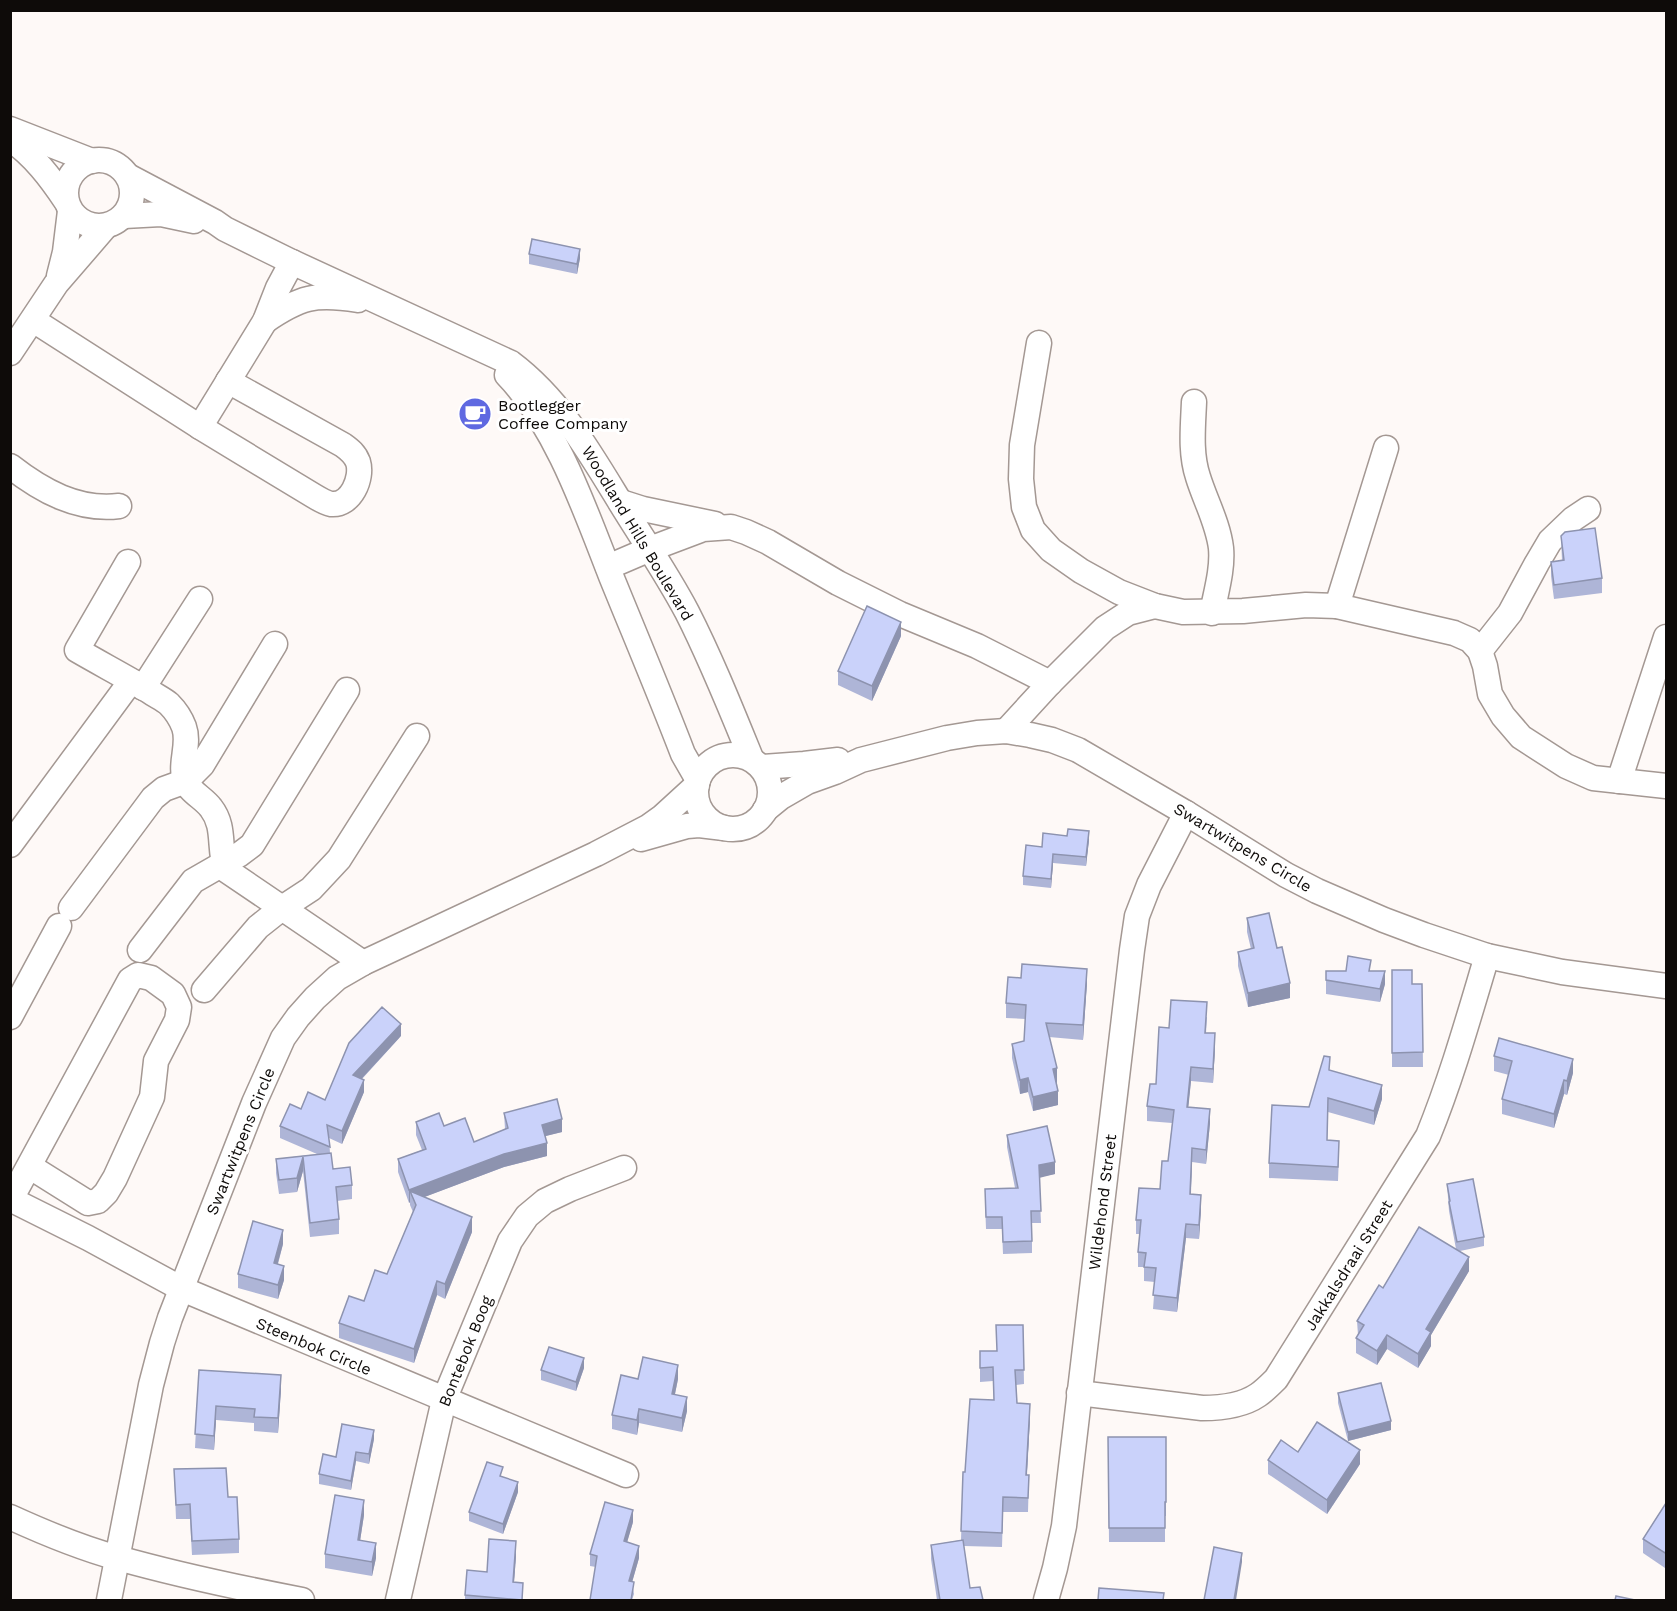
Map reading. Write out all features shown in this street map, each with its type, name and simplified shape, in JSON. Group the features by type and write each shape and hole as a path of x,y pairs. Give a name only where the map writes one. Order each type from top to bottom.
{"street":[{"path":"10,129 92,161"},
{"path":"10,139 39,164 52,179 77,219 96,227 115,221"},
{"path":"10,353 56,284 130,207 132,186 128,176 112,163 102,160 82,164 68,180 65,252 56,284"},
{"name":"Woodland Hills Boulevard","path":"128,176 225,229 510,363 529,376 554,402 584,442 686,610 756,763"},
{"name":"Woodland Hills Boulevard","path":"115,221 161,214 225,229"},
{"path":"200,427 265,321 278,288 292,262"},
{"path":"265,321 287,306 314,297 348,298 383,304"},
{"path":"33,320 200,427 322,500 331,504 342,502 350,495 359,474 358,463 353,452 228,381"},
{"path":"1039,343 1022,445 1021,480 1024,507 1033,530 1052,550 1081,571 1119,592 1155,606 1183,612 1212,613 1306,605 1337,606 1454,633 1470,640 1480,651 1490,694 1503,716 1521,737 1566,766 1593,778 1666,786"},
{"name":"Woodland Hills Boulevard","path":"484,351 520,389 536,412 578,493 683,754 697,783"},
{"path":"1194,402 1193,457 1221,548 1220,570 1212,613"},
{"path":"1337,606 1386,448"},
{"path":"10,466 46,490 68,501 105,508 119,506"},
{"path":"621,502 654,512 746,532 900,614 977,646 1050,683"},
{"path":"1480,651 1510,613 1550,541 1573,519 1588,509"},
{"path":"608,567 703,529 731,528"},
{"path":"129,562 77,650 169,704 177,714 184,727 187,742 183,776 189,788 211,808 219,821 222,834 221,858 226,870 363,963"},
{"path":"10,845 137,684 200,599"},
{"path":"1006,731 1105,628 1128,613 1155,606"},
{"path":"1619,781 1666,637"},
{"path":"10,1017 65,917 153,798 164,789 186,781 202,765 275,644"},
{"path":"140,950 193,881 252,845 347,690"},
{"name":"Swartwitpens Circle","path":"765,810 807,782 861,760 947,738 1006,731 1052,740 1078,750 1286,875 1384,920 1487,956 1562,972 1666,986"},
{"path":"204,990 258,927 311,889 339,859 417,736"},
{"path":"733,754 756,763 767,776 771,788 770,800 758,820 736,829 725,828 714,824 699,807 696,796 697,783 702,772 715,759 733,754"},
{"name":"Swartwitpens Circle","path":"756,763 804,764 849,759 861,760"},
{"name":"Swartwitpens Circle","path":"109,1600 151,1385 170,1318 254,1103 284,1038 298,1017 337,978 403,943 596,854 648,827 662,817 697,783"},
{"name":"Wildehond Street","path":"1046,1600 1064,1526 1137,916 1149,885 1186,813"},
{"name":"Swartwitpens Circle","path":"596,854 677,828 699,825 725,828"},
{"name":"Jakkalsdraai Street","path":"1079,1393 1202,1408 1219,1408 1257,1396 1276,1379 1428,1136 1458,1055 1487,956"},
{"path":"11,1199 130,980 138,975 151,978 173,994 179,1007 177,1020 156,1061 152,1097 106,1194 98,1202 88,1203 29,1166"},
{"name":"Bontebok Boog","path":"398,1600 444,1400 510,1241 527,1216 545,1201 624,1168"},
{"name":"Steenbok Circle","path":"11,1199 182,1289 626,1475"},
{"path":"10,1517 48,1534 116,1558 302,1600"}],"building":[{"path":"532,239 580,249 577,264 529,254"},
{"path":"1595,528 1602,578 1554,585 1551,562 1564,560 1561,536 1565,532"},
{"path":"867,606 901,622 872,686 838,671"},
{"path":"1068,829 1089,831 1086,857 1053,854 1051,879 1023,876 1026,845 1042,847 1043,833 1067,836"},
{"path":"1269,913 1277,948 1282,947 1290,983 1248,993 1238,952 1254,948 1247,918"},
{"path":"1348,956 1371,960 1369,971 1385,971 1380,989 1326,980 1326,971 1346,971"},
{"path":"1022,964 1087,969 1083,1025 1046,1023 1057,1068 1053,1069 1058,1091 1033,1097 1028,1078 1020,1080 1012,1044 1024,1041 1026,1005 1006,1003 1008,977 1021,978"},
{"path":"1392,970 1412,970 1412,984 1422,984 1423,1052 1392,1053"},
{"path":"1171,1000 1207,1002 1205,1033 1215,1033 1213,1069 1191,1067 1187,1107 1210,1109 1206,1150 1192,1148 1190,1194 1201,1195 1199,1225 1186,1224 1177,1298 1153,1295 1156,1268 1144,1267 1146,1253 1138,1252 1141,1220 1136,1220 1139,1188 1160,1189 1162,1161 1168,1161 1174,1110 1147,1106 1150,1084 1156,1084 1159,1027 1169,1028"},
{"path":"382,1007 401,1024 353,1075 364,1080 342,1131 327,1125 330,1147 280,1126 290,1104 301,1109 308,1092 325,1100 349,1043"},
{"path":"1499,1038 1573,1059 1554,1114 1502,1099 1512,1061 1494,1056"},
{"path":"1324,1056 1330,1057 1329,1070 1382,1085 1374,1111 1328,1098 1327,1140 1339,1141 1338,1167 1269,1163 1272,1105 1309,1107"},
{"path":"557,1099 562,1119 542,1125 547,1143 504,1154 409,1190 398,1159 426,1149 416,1122 439,1113 444,1126 465,1118 474,1142 508,1128 504,1113"},
{"path":"1047,1126 1055,1162 1039,1165 1041,1211 1031,1211 1032,1241 1003,1242 1002,1217 986,1217 985,1189 1018,1188 1007,1135"},
{"path":"331,1153 333,1169 350,1167 352,1185 336,1187 339,1219 310,1223 303,1157 297,1178 279,1180 276,1159"},
{"path":"1473,1179 1484,1237 1457,1242 1447,1184"},
{"path":"410,1191 472,1217 445,1284 437,1281 414,1349 339,1323 349,1296 364,1301 375,1270 387,1274 416,1205"},
{"path":"253,1221 283,1230 274,1263 284,1266 278,1285 238,1274"},
{"path":"1419,1227 1469,1257 1426,1329 1431,1332 1418,1354 1387,1335 1377,1351 1356,1338 1364,1325 1357,1321 1379,1285 1383,1288"},
{"path":"996,1325 1023,1325 1024,1370 1015,1370 1017,1403 1030,1404 1026,1475 1029,1475 1028,1498 1003,1497 1002,1533 961,1531 963,1472 965,1472 970,1399 994,1400 993,1367 980,1368 980,1351 997,1351"},
{"path":"549,1347 584,1358 576,1382 541,1370"},
{"path":"643,1357 678,1365 672,1394 687,1397 682,1418 639,1409 637,1420 612,1415 621,1375 638,1379"},
{"path":"199,1370 281,1375 278,1418 254,1417 255,1409 216,1406 214,1436 195,1434"},
{"path":"1381,1383 1391,1421 1348,1432 1338,1393"},
{"path":"1317,1422 1360,1450 1327,1500 1268,1460 1281,1440 1298,1452"},
{"path":"342,1424 374,1430 369,1454 356,1452 351,1481 319,1474 323,1454 336,1457"},
{"path":"1108,1437 1166,1437 1165,1528 1109,1528"},
{"path":"487,1462 503,1467 500,1476 518,1482 503,1524 469,1512"},
{"path":"226,1468 228,1497 237,1497 239,1539 192,1541 190,1504 176,1505 174,1469"},
{"path":"335,1495 364,1500 358,1540 376,1543 372,1562 325,1554"},
{"path":"605,1502 633,1510 624,1541 639,1546 629,1581 634,1582 631,1600 590,1600 597,1556 590,1554"},
{"path":"1666,1503 1666,1551 1665,1553 1643,1539"},
{"path":"489,1539 516,1541 513,1582 523,1583 522,1600 465,1595 467,1570 487,1572"},
{"path":"963,1540 970,1588 980,1587 983,1600 940,1600 931,1545"},
{"path":"1214,1547 1242,1553 1234,1600 1204,1600"},
{"path":"1099,1588 1164,1593 1163,1600 1098,1600"},
{"path":"1616,1596 1635,1600 1615,1600"}],"place":[{"name":"Bootlegger Coffee Company","path":"475,414"}]}
